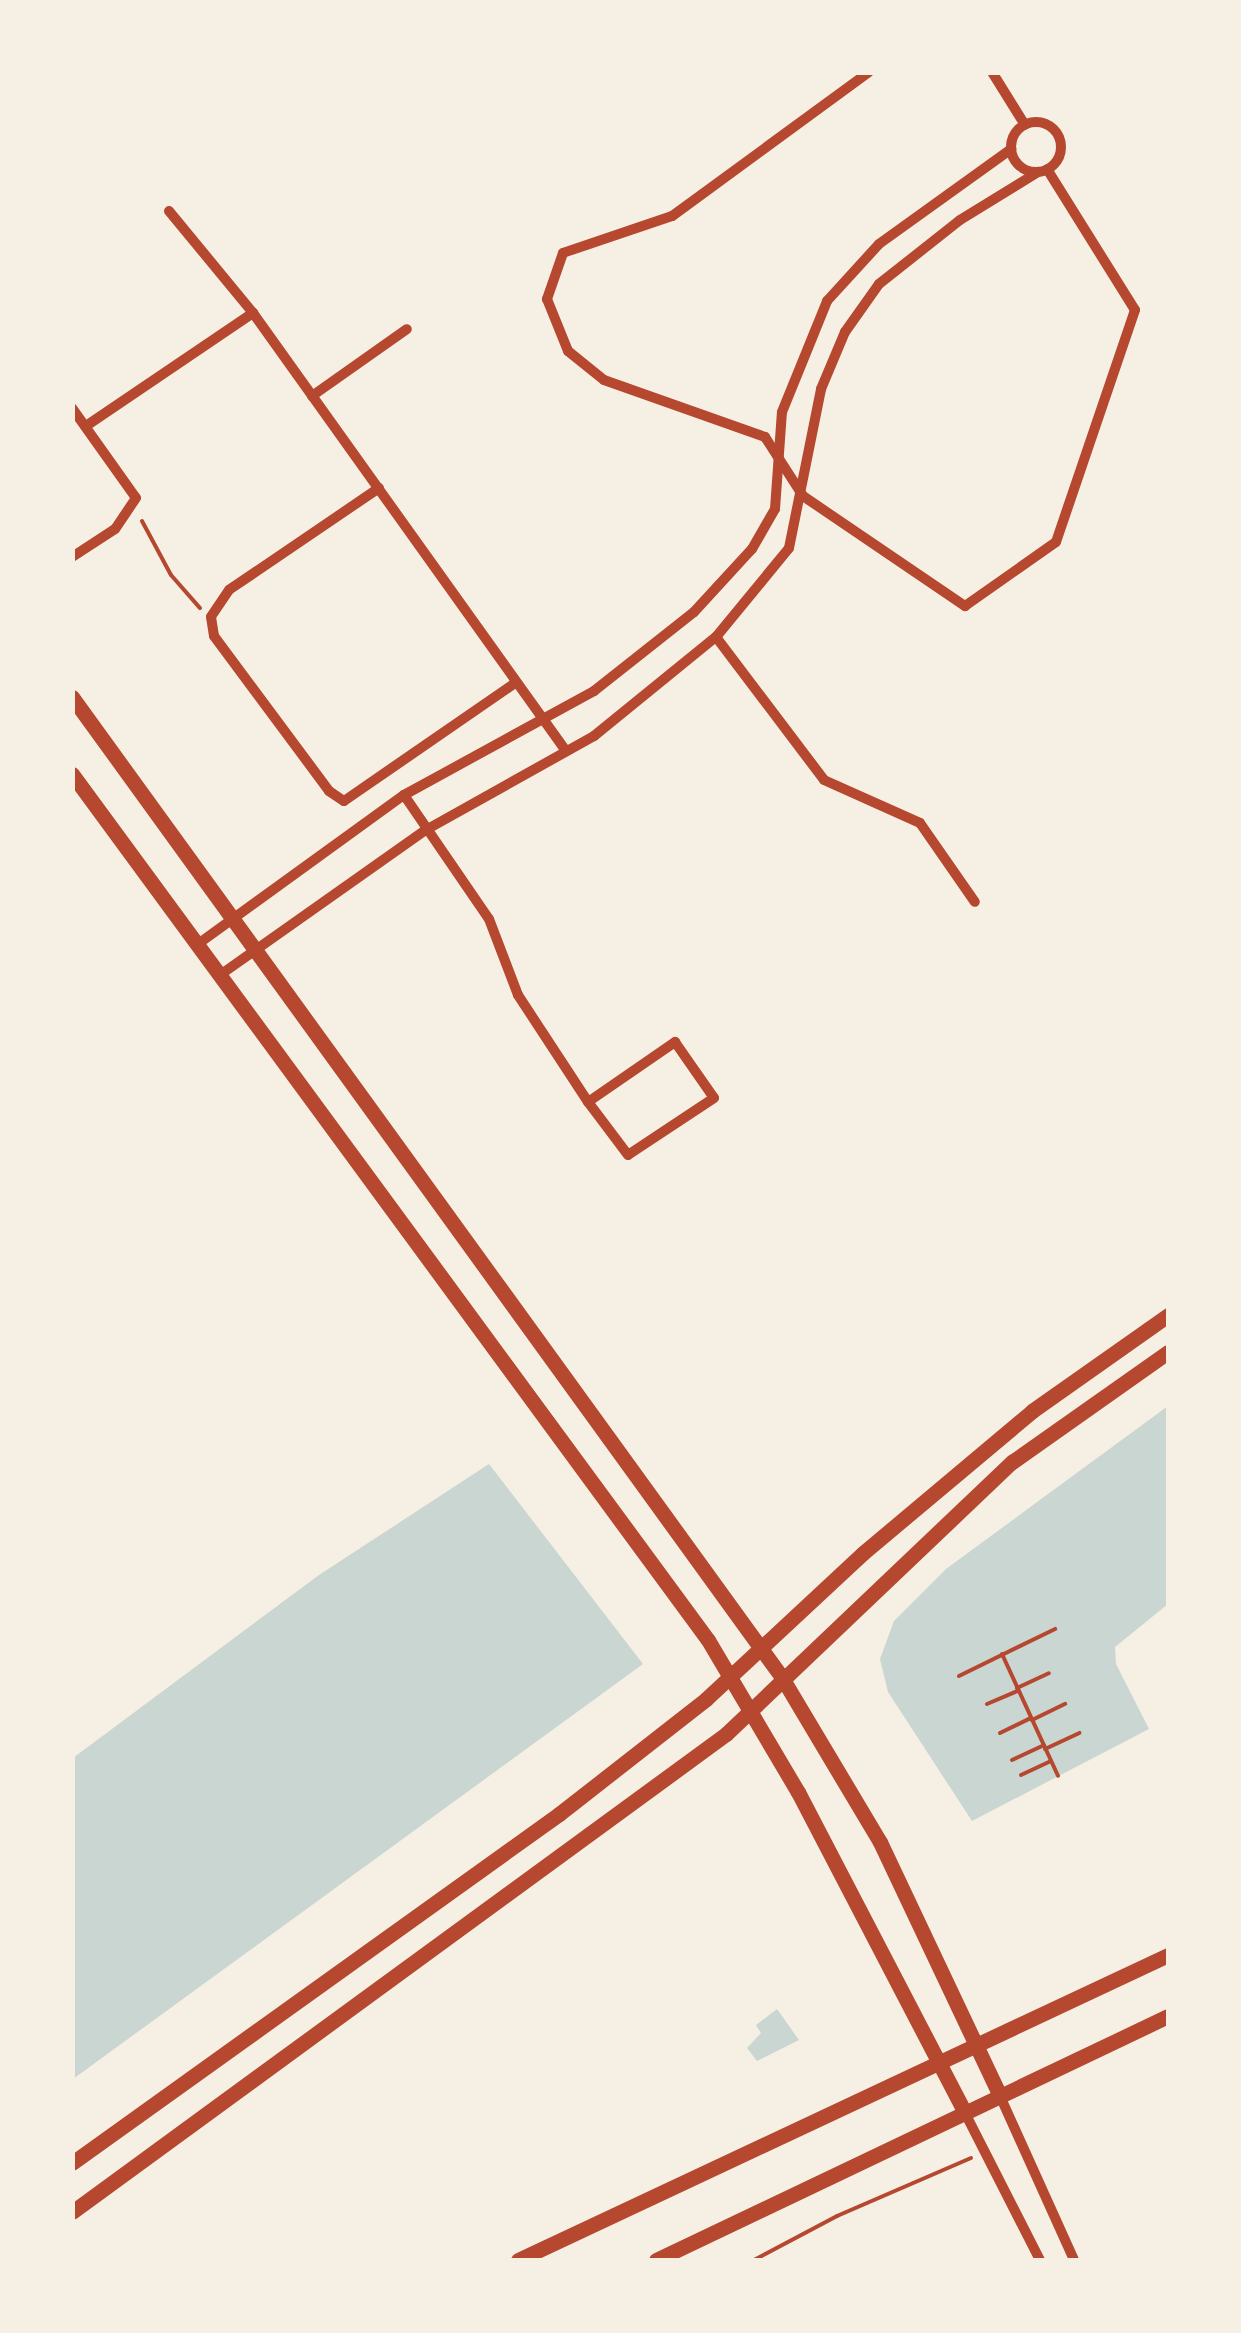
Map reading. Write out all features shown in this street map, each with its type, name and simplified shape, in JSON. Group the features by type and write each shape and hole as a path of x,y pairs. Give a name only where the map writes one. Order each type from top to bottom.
{"street":[{"path":"869,72 672,216 563,253 547,299 568,351 604,380 765,437 804,496 965,606 1056,542 1135,310 1043,171 1020,166 1011,149"},
{"path":"992,72 1025,125"},
{"path":"220,975 424,831 566,751 662,685 716,636 790,548 804,496 821,389 845,332 878,284 960,220 1043,171 1060,155 1058,136 1044,123 1025,125"},
{"path":"198,944 404,795 594,691 694,612 752,549 775,509 782,412 827,301 880,244 1011,149 1025,125"},
{"path":"168,211 253,313 566,751"},
{"path":"86,426 253,313"},
{"path":"312,396 408,329"},
{"path":"72,408 136,498 134,510 72,557"},
{"path":"379,488 228,590 212,617 214,636 328,791 344,801 515,683"},
{"path":"716,636 824,780 920,824 975,902"},
{"path":"72,697 781,1676 880,1842 1074,2260"},
{"path":"72,774 731,1676 1040,2260"},
{"path":"404,795 424,831 489,919 518,995 588,1102 628,1155 714,1098 674,1042 588,1102"},
{"path":"72,2163 559,1814 731,1676 1032,1411 1168,1315"},
{"path":"72,2212 726,1734 781,1676 1012,1462 1168,1352"},
{"path":"518,2260 1168,1955"},
{"path":"656,2260 1168,2016"}],"path":[{"path":"134,510 171,574 212,617"},
{"path":"959,1676 1055,1629"},
{"path":"1002,1654 1058,1776"},
{"path":"987,1704 1049,1673"},
{"path":"1000,1733 1066,1704"},
{"path":"1012,1760 1080,1733"},
{"path":"1021,1775 1051,1761"},
{"path":"754,2260 974,2156"}],"shaded area":[{"path":"1168,1406 1168,1604 1115,1647 1116,1664 1149,1729 972,1821 888,1692 880,1659 894,1621 946,1569"},
{"path":"489,1464 643,1664 73,2079 73,1758 319,1575"},
{"path":"777,2009 799,2040 757,2061 747,2048 761,2033 756,2025"}]}
